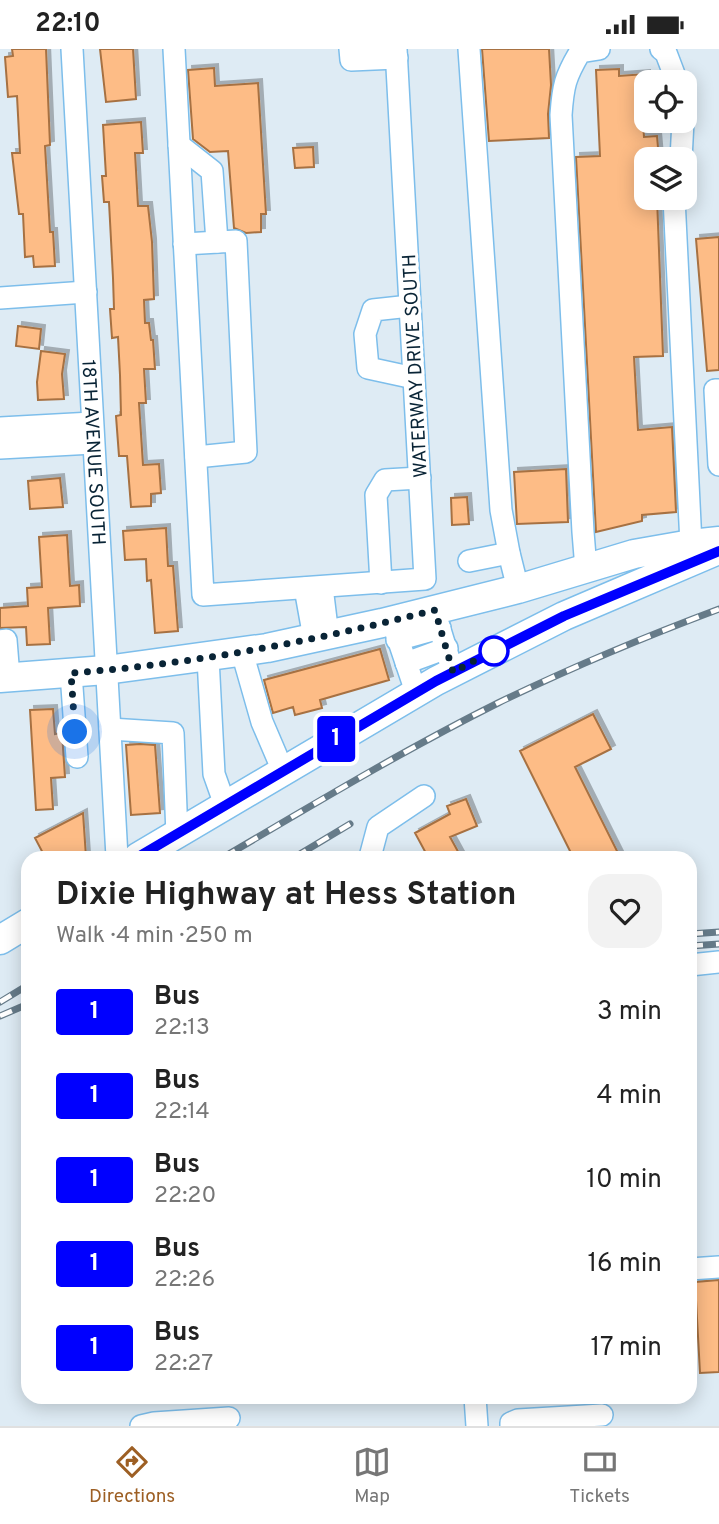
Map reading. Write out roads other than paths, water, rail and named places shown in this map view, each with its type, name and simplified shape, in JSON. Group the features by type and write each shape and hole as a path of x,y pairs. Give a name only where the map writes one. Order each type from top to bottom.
{"main road":[{"path":"149,851 416,692 444,639 518,589 634,554 719,541"},
{"path":"4,677 106,670 208,658 321,637 395,630 444,639 564,616 719,550"},
{"path":"586,569 644,580"},
{"path":"0,940 21,927"}],"street":[{"name":"18TH AVENUE SOUTH","path":"72,49 117,851"},
{"path":"174,49 184,244 196,457 246,452 236,241 184,244"},
{"path":"350,49 351,60 396,53"},
{"path":"468,49 501,510 518,589"},
{"path":"586,569 561,115 567,74 580,52 599,49"},
{"path":"665,50 672,70"},
{"name":"WATERWAY DRIVE SOUTH","path":"196,457 203,595 425,579 396,53"},
{"path":"179,145 212,171 216,242"},
{"path":"675,210 691,544"},
{"path":"0,298 86,292"},
{"path":"410,306 373,310 365,334 369,368 414,378"},
{"path":"719,390 715,390 719,465"},
{"path":"0,428 92,433"},
{"path":"0,448 92,433"},
{"path":"381,583 376,495 385,479 420,478"},
{"path":"469,561 509,553"},
{"path":"313,588 321,637"},
{"path":"395,630 416,692"},
{"path":"406,663 444,639"},
{"path":"0,641 6,641 4,677"},
{"path":"242,652 262,722 283,771"},
{"path":"208,658 214,774 225,806"},
{"path":"71,673 77,757"},
{"path":"110,729 173,733 177,835"},
{"path":"372,851 378,827 424,796"},
{"path":"697,964 719,962"},
{"path":"697,1269 719,1267"},
{"path":"475,1404 477,1426"},
{"path":"511,1426 511,1423 518,1420 603,1412"},
{"path":"141,1426 229,1418"}],"railway":[{"path":"234,851 394,758 498,703 607,653 719,609"},
{"path":"305,851 350,824"},
{"path":"697,934 719,932"},
{"path":"697,946 719,944"},
{"path":"0,1002 21,989"},
{"path":"0,1016 21,1007"}]}
